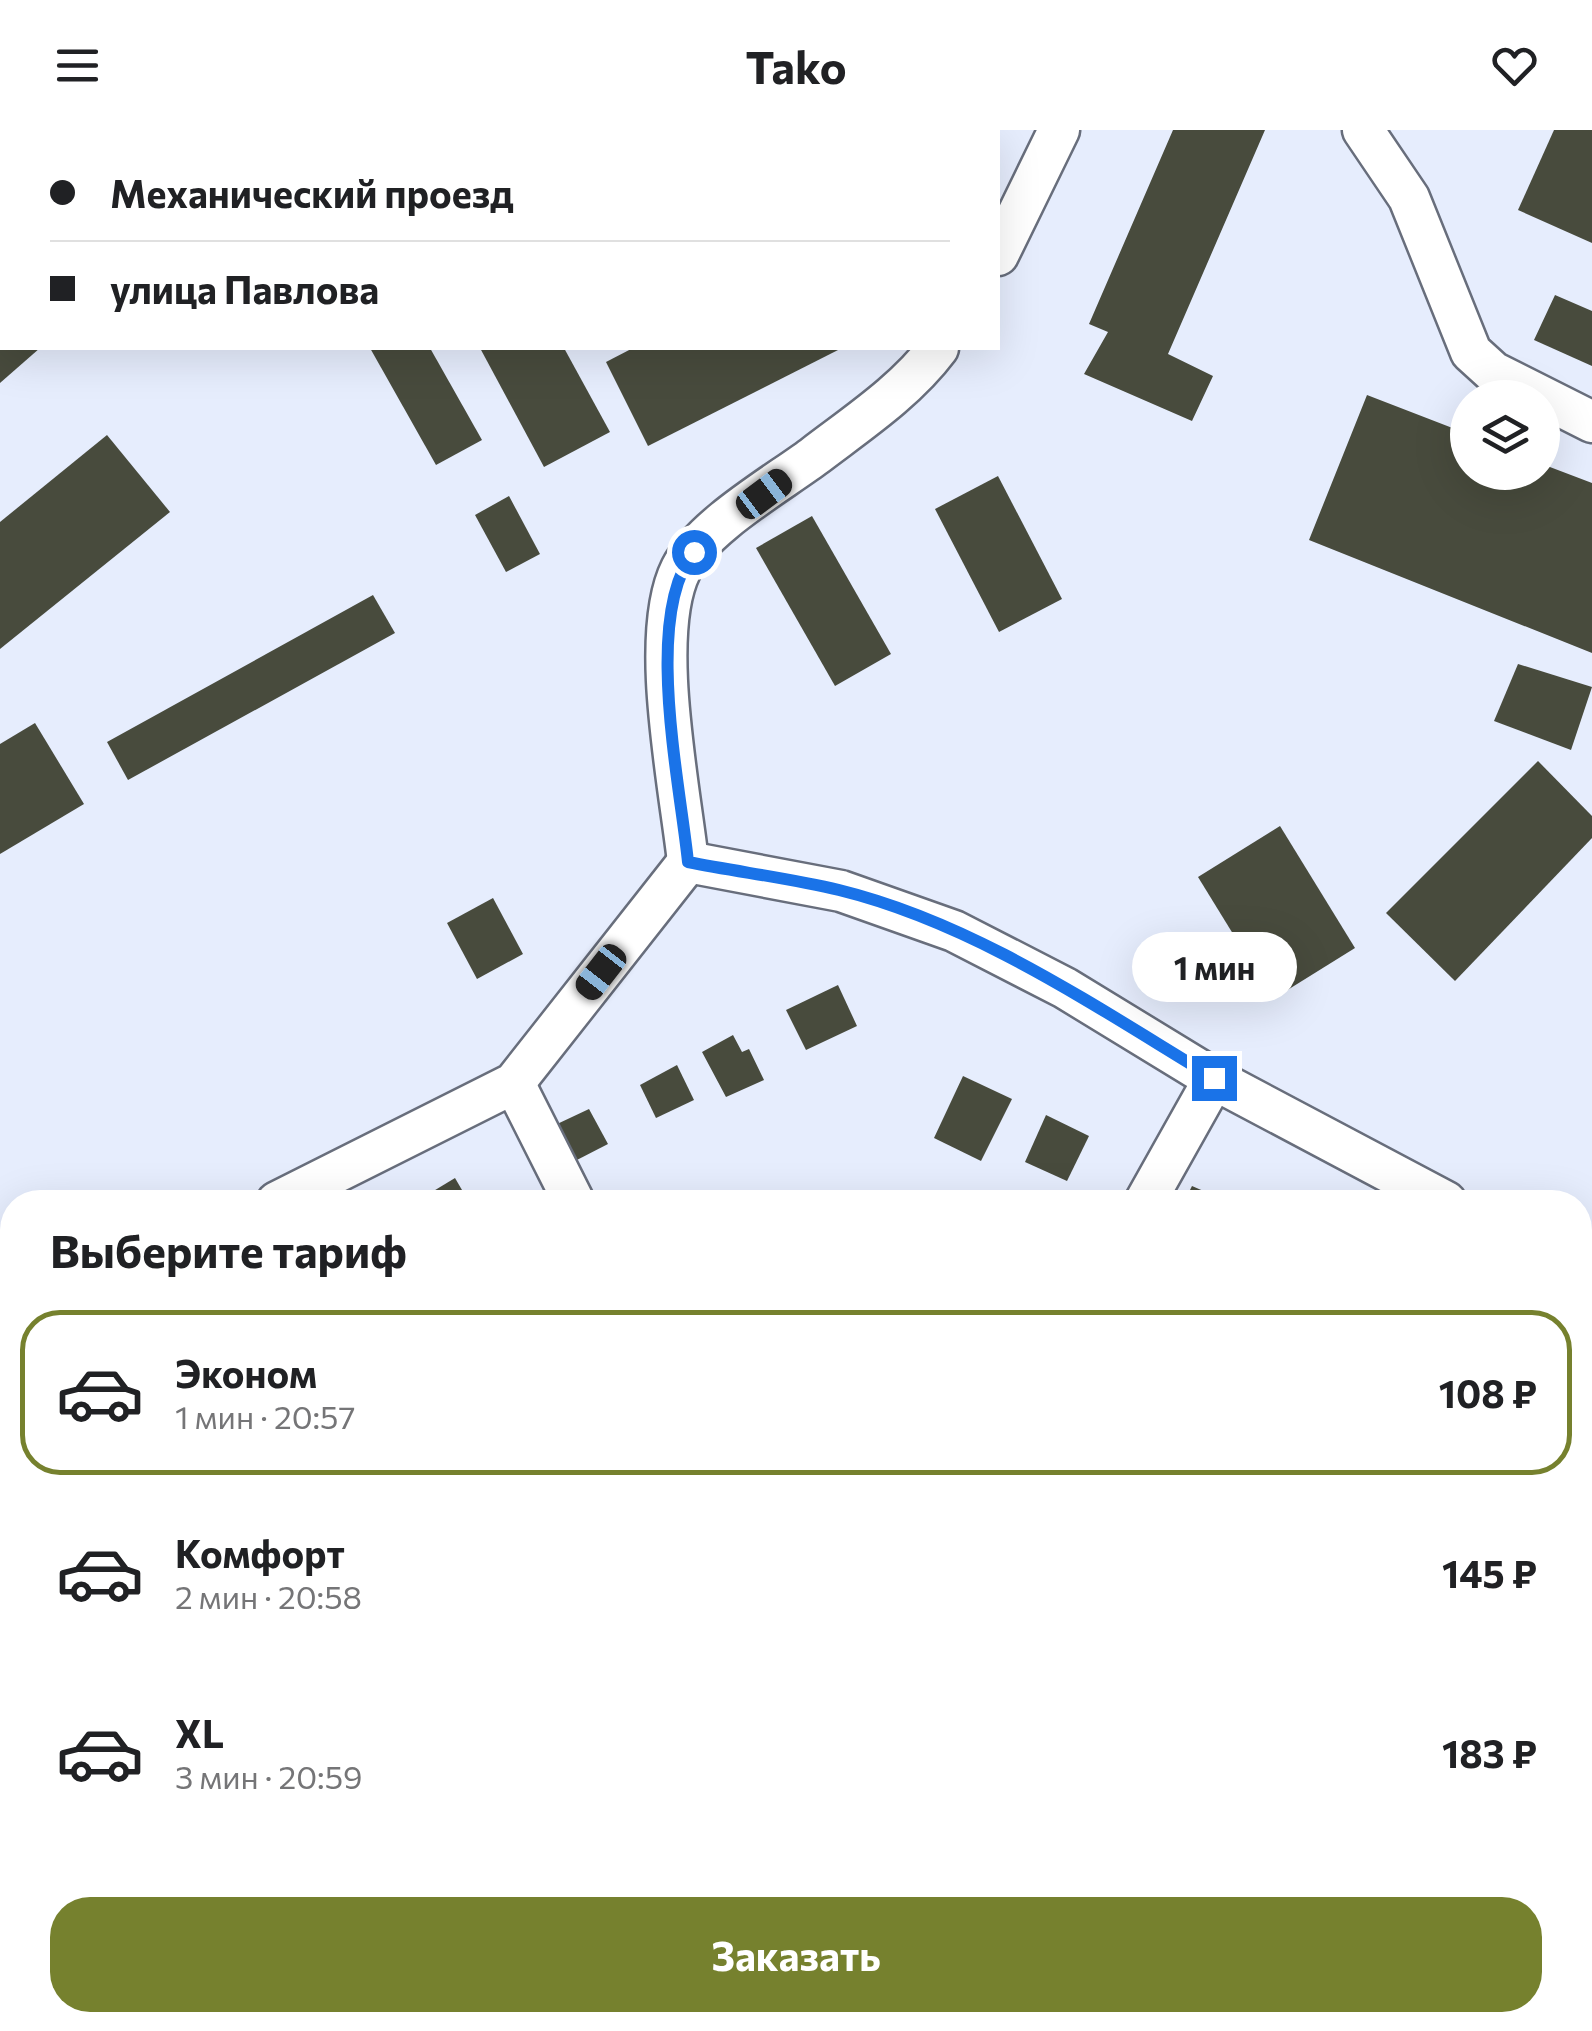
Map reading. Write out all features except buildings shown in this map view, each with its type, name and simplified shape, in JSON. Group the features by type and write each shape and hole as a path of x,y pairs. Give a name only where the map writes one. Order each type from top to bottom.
{"street":[{"path":"1000,251 1058,130"},
{"path":"1364,130 1409,198 1471,352 1494,372 1592,422"},
{"path":"302,1190 514,1083 688,862 666,662 669,608 681,568 707,537 877,408 936,350"},
{"path":"688,862 841,891 954,932 1065,988 1214,1078 1424,1190"},
{"path":"1152,1190 1214,1078"},
{"path":"514,1083 568,1190"}],"route":[{"path":"694,552 681,568 669,608 666,662 688,862 841,891 954,932 1065,988 1214,1078"}]}
